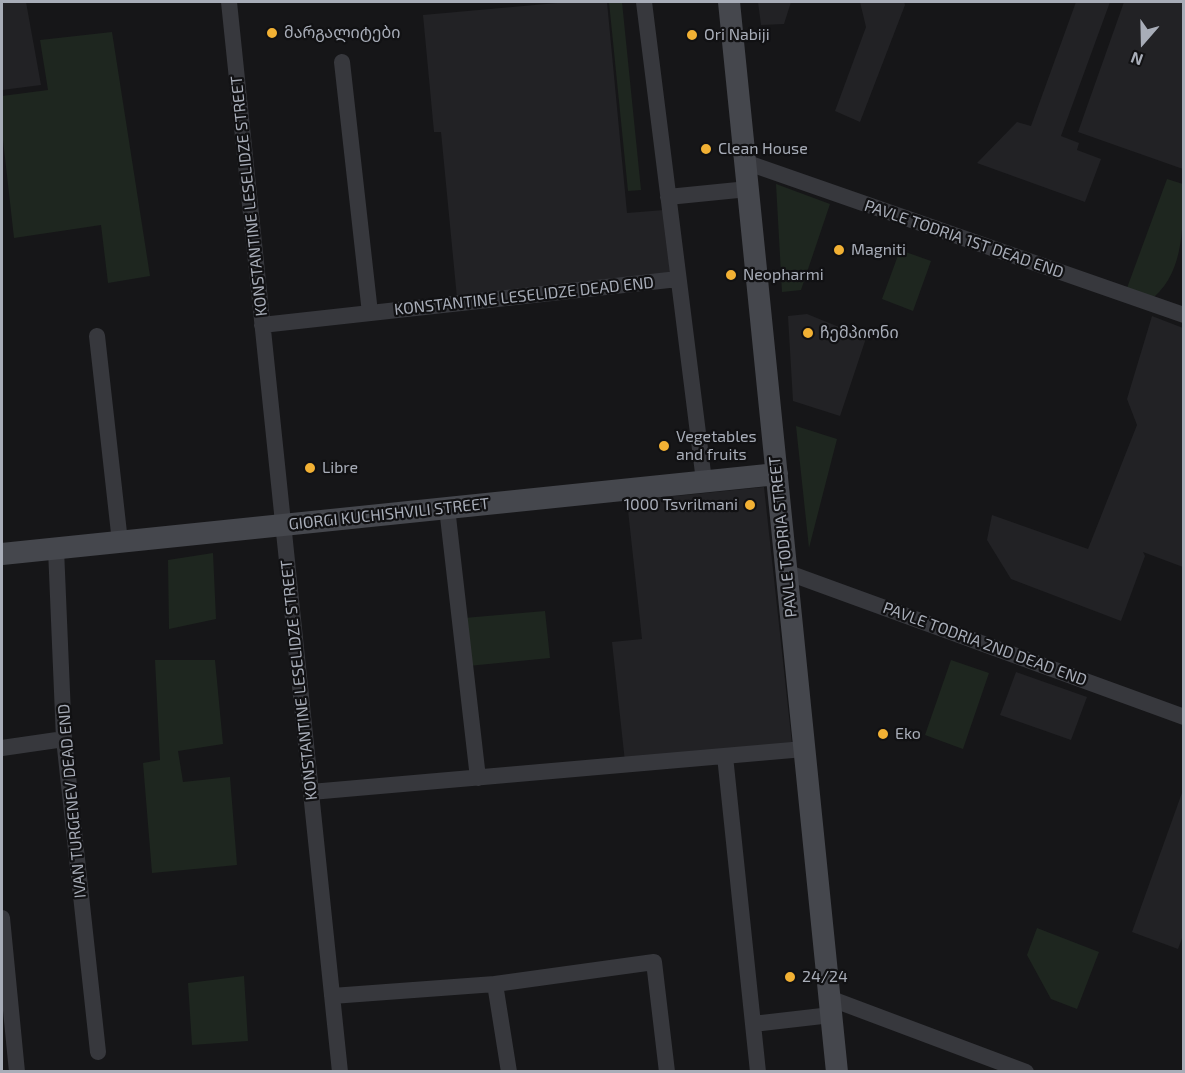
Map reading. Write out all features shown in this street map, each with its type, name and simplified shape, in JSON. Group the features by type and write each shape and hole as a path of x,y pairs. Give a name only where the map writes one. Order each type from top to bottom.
{"street":[{"name":"KONSTANTINE LESELIDZE STREET","path":"229,2 340,1071"},
{"path":"644,2 704,482"},
{"name":"PAVLE TODRIA STREET","path":"729,2 837,1071"},
{"name":"KONSTANTINE LESELIDZE DEAD END","path":"342,62 370,314"},
{"name":"PAVLE TODRIA 1ST DEAD END","path":"745,162 1184,315"},
{"path":"668,197 748,189"},
{"name":"KONSTANTINE LESELIDZE DEAD END","path":"262,325 678,279"},
{"path":"97,336 120,542"},
{"name":"GIORGI KUCHISHVILI STREET","path":"2,554 777,474"},
{"path":"447,508 478,778"},
{"name":"IVAN TURGENEV DEAD END","path":"56,549 64,739 98,1052"},
{"name":"PAVLE TODRIA 2ND DEAD END","path":"786,572 1184,717"},
{"path":"2,748 64,739"},
{"path":"311,792 804,749"},
{"path":"725,756 758,1071"},
{"path":"2,918 11,1062"},
{"path":"332,996 495,984 654,962 667,1071"},
{"path":"495,984 508,1071"},
{"path":"753,1024 830,1006 1026,1071"}],"shaded area":[{"path":"2,2 26,2 41,85 2,90"},
{"path":"568,2 607,2 627,213 664,210 671,278 457,298 441,132 434,132 423,15"},
{"path":"609,2 622,2 641,190 628,191"},
{"path":"758,2 791,2 784,24 761,25"},
{"path":"860,2 904,2 905,5 860,122 835,111 866,27"},
{"path":"1076,2 1110,2 1061,136 1079,143 1077,150 1101,159 1085,202 977,163 1017,122 1031,126"},
{"path":"1124,2 1183,2 1183,169 1078,132"},
{"path":"112,32 150,276 108,283 101,225 14,238 2,131 2,96 48,90 40,40"},
{"path":"1167,179 1183,184 1182,230 1177,260 1172,273 1154,297 1127,288"},
{"path":"776,184 830,204 801,290 782,292"},
{"path":"900,250 931,261 913,311 882,299"},
{"path":"807,314 866,338 840,416 793,401 788,316"},
{"path":"1152,316 1183,328 1183,567 1143,552 1145,556 1121,621 1011,579 987,540 992,515 1088,549 1137,425 1127,399"},
{"path":"796,426 837,439 809,548"},
{"path":"764,487 792,744 625,762 612,642 642,639 627,501"},
{"path":"213,553 216,619 169,629 168,560"},
{"path":"545,611 550,658 468,666 464,618"},
{"path":"155,660 215,660 223,744 178,751 183,782 230,777 237,865 152,873 143,763 160,760"},
{"path":"951,660 989,673 963,749 925,735"},
{"path":"1016,672 1087,697 1071,740 1000,715"},
{"path":"1183,790 1184,933 1178,949 1132,932"},
{"path":"1037,928 1099,952 1077,1009 1051,999 1027,955"},
{"path":"244,976 248,1041 192,1045 188,983"}],"place":[{"name":"მარგალიტები","path":"272,33"},
{"name":"Ori Nabiji","path":"692,35"},
{"name":"Clean House","path":"706,149"},
{"name":"Magniti","path":"839,250"},
{"name":"Neopharmi","path":"731,275"},
{"name":"ჩემპიონი","path":"808,333"},
{"name":"Vegetables and fruits","path":"664,446"},
{"name":"Libre","path":"310,468"},
{"name":"1000 Tsvrilmani","path":"750,505"},
{"name":"Eko","path":"883,734"},
{"name":"24/24","path":"790,977"}]}
